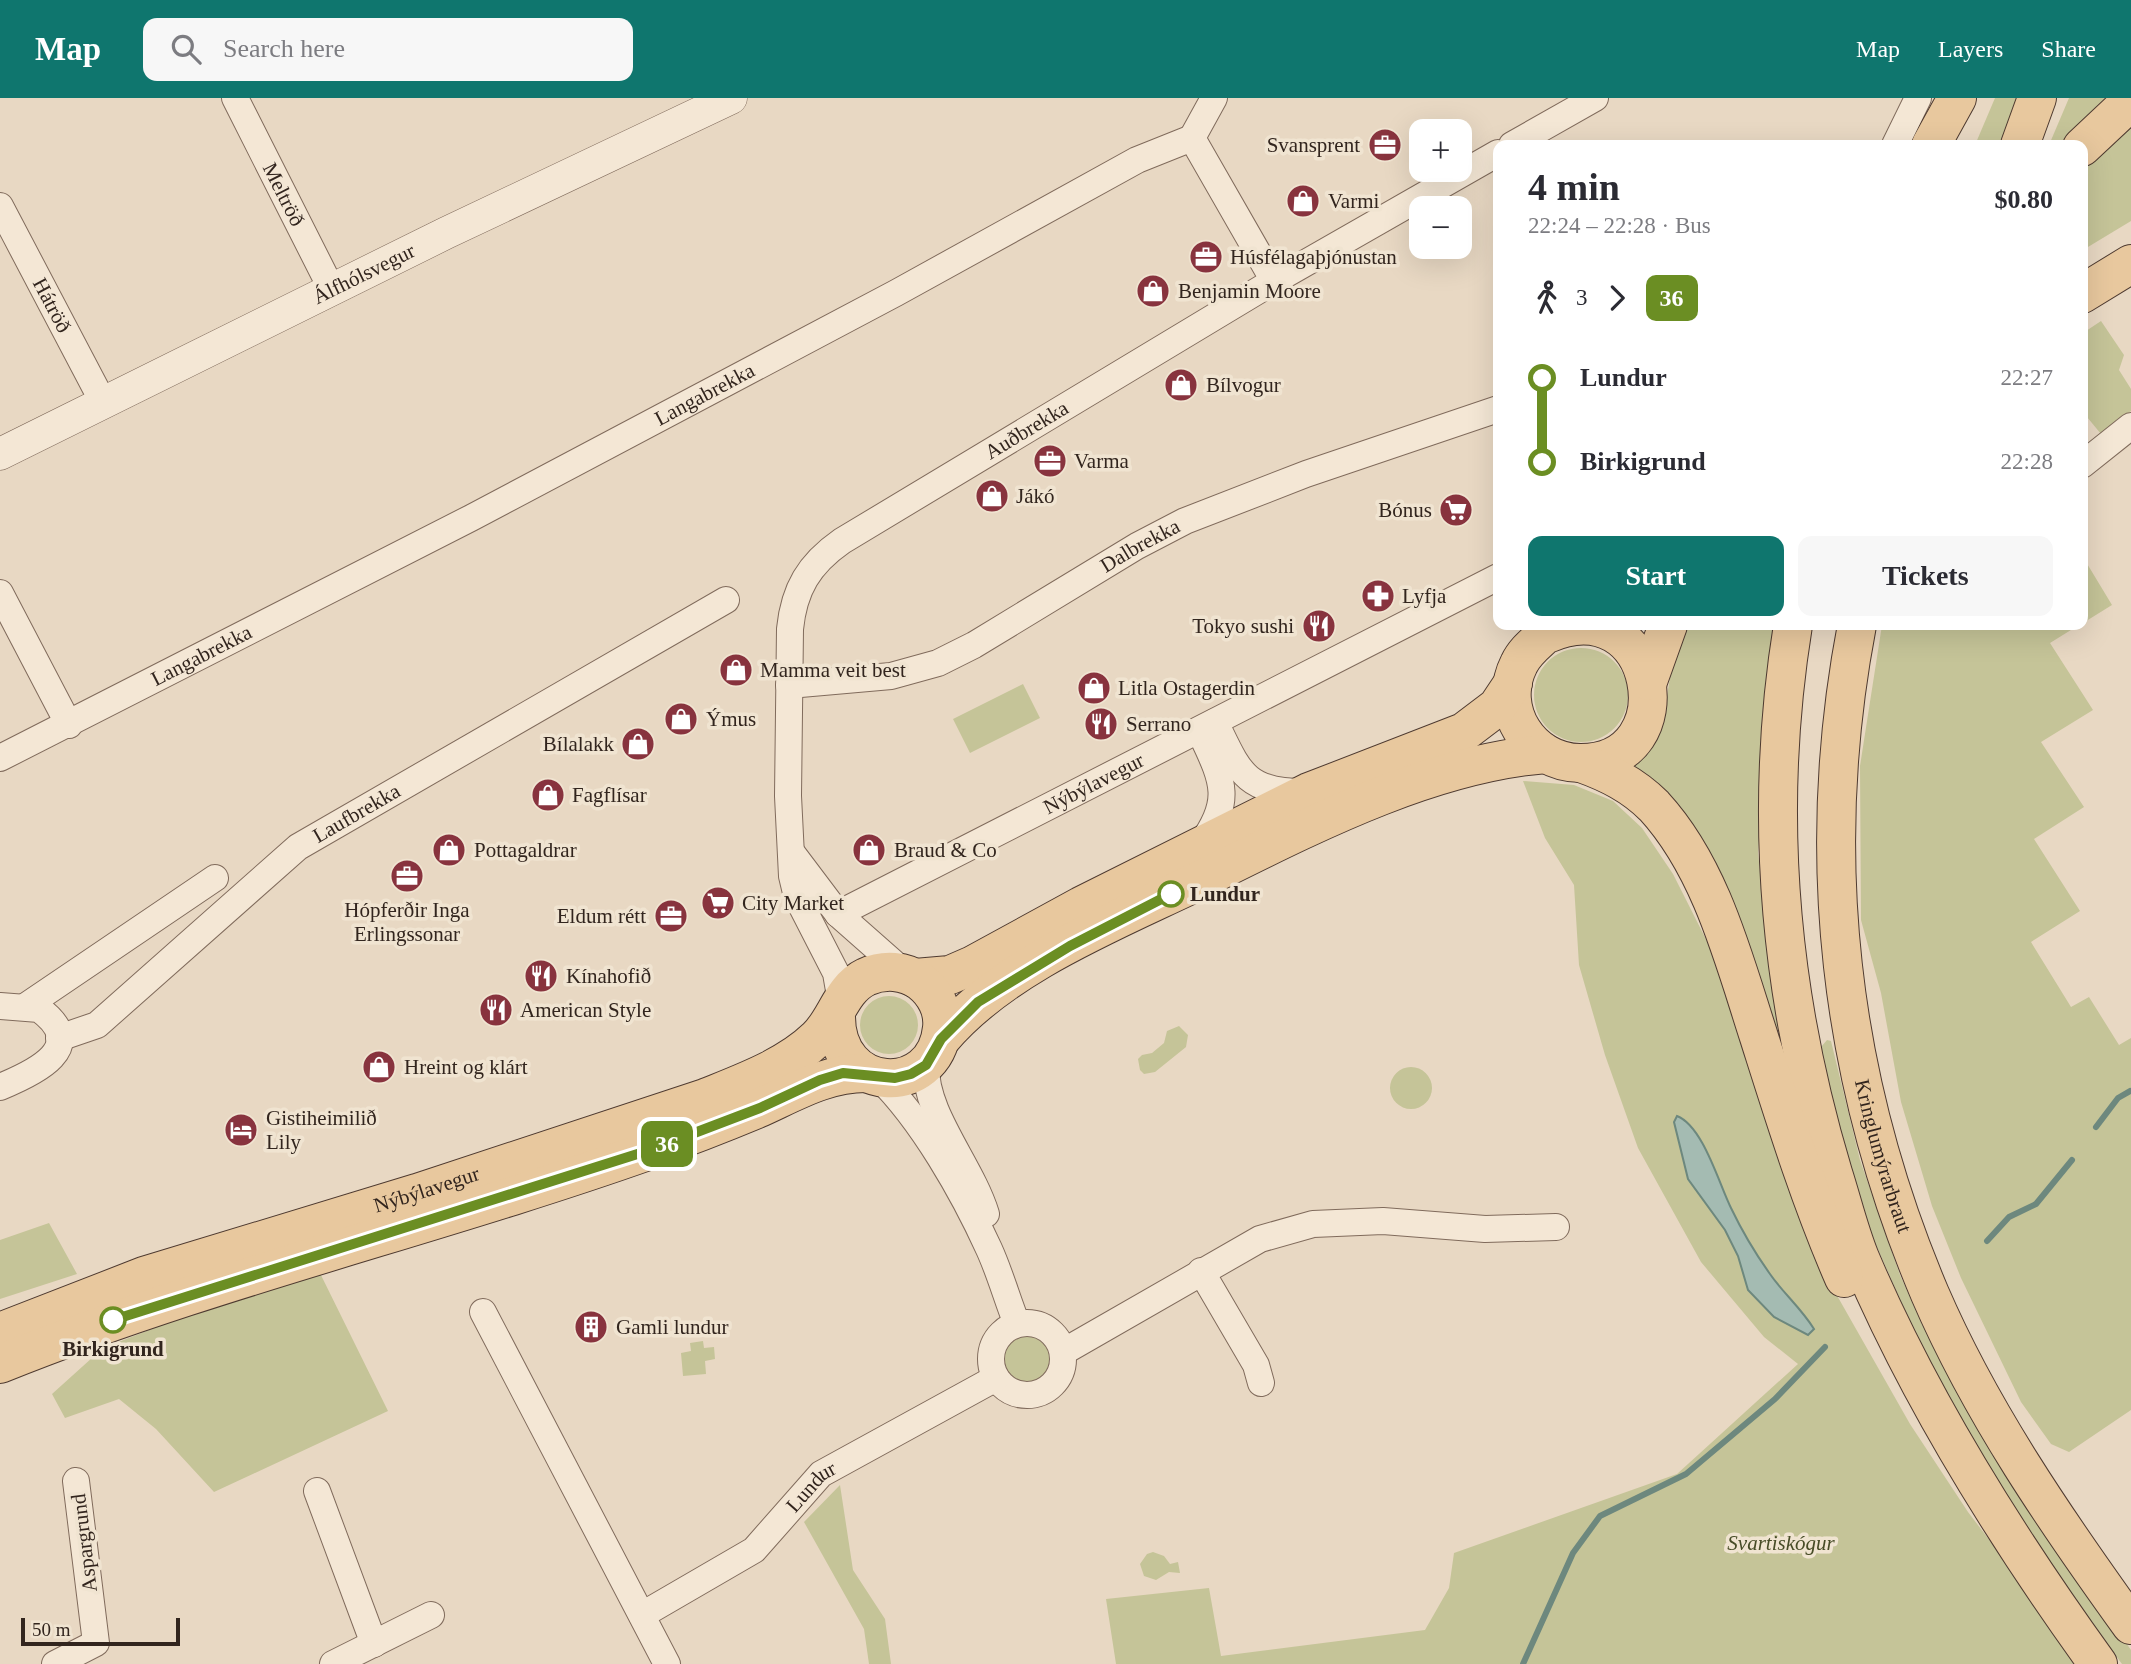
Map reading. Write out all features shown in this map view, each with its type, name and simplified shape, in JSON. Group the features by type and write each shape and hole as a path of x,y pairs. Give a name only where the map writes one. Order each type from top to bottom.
{"main road":[{"path":"1934,140 1958,98"},
{"path":"1958,140 1975,98"},
{"path":"2022,140 2037,101"},
{"path":"2088,141 2131,101"},
{"path":"2088,289 2131,264"},
{"path":"1568,630 1524,655 1513,683 1497,707 1464,733 1310,792 1200,845 950,975 911,976 880,972 864,978 850,988 839,1008 836,1032 841,1049 851,1063 872,1075 895,1078 911,1074 978,1002 1013,978 1151,904 1318,824 1471,766 1504,758 1608,758 1630,743 1644,720 1648,708 1648,681 1666,630"},
{"path":"1580,630 1623,640 1639,658 1648,681"},
{"path":"1792,630 1780,728 1777,837 1781,907 1792,1004 1814,1109 1859,1255 1952,1441 2098,1664"},
{"name":"Kringlumýrarbraut","path":"1856,630 1841,743 1836,809 1839,930 1852,1040 1889,1186 1931,1295 1973,1380 2074,1547 2131,1625"},
{"path":"1513,683 1513,706 1521,729 1564,759 1605,772 1637,792 1669,826 1692,861 1709,897 1741,982 1816,1215 1859,1313 1884,1360 1913,1405 1952,1441"},
{"path":"911,976 929,989 938,1004 943,1021 933,1052"},
{"name":"Nýbýlavegur","path":"0,1332 144,1276 417,1193 705,1098 786,1059 816,1039 839,1008"},
{"name":"Nýbýlavegur","path":"0,1364 127,1315 647,1151 748,1112 820,1080 843,1073 872,1075"}],"street":[{"name":"Meltröð","path":"235,98 332,290"},
{"name":"Álfhólsvegur","path":"0,454 731,98"},
{"path":"1214,98 1192,138 1274,281"},
{"path":"1521,140 1595,98"},
{"path":"1897,140 1918,98"},
{"name":"Langabrekka","path":"0,758 471,518 896,293 1137,160 1192,138"},
{"name":"Auðbrekka","path":"839,1008 836,973 797,897 791,851 789,685 793,605 810,568 824,554 1274,281 1493,156"},
{"name":"Hátröð","path":"0,206 104,404"},
{"name":"Dalbrekka","path":"789,685 891,676 938,663 974,645 1137,545 1185,521 1306,474 1493,411"},
{"path":"2088,459 2131,426"},
{"name":"Nýbýlavegur","path":"838,914 1493,579"},
{"path":"0,593 69,725"},
{"name":"Laufbrekka","path":"60,1038 97,1025 298,847 726,600"},
{"path":"1207,726 1245,776 1259,786 1276,792 1310,792"},
{"path":"1200,845 1215,825 1223,799 1207,726"},
{"path":"791,851 838,914 911,976"},
{"path":"26,1006 215,878"},
{"path":"0,1006 39,1009 50,1017 60,1038 56,1052 47,1064 0,1087"},
{"path":"933,1052 925,1079 931,1100 981,1197 990,1228 990,1250"},
{"path":"872,1075 892,1091 935,1154 990,1250 1017,1324"},
{"path":"1063,1352 1260,1239 1313,1224 1382,1221 1475,1228 1556,1227"},
{"path":"1201,1271 1256,1365 1261,1383"},
{"path":"483,1312 667,1664"},
{"path":"1017,1324 1041,1325 1051,1332 1063,1352 1059,1374 1053,1384 1034,1395 1012,1392 996,1378 990,1357 993,1346 1007,1329 1017,1324"},
{"name":"Lundur","path":"642,1615 754,1550 821,1474 996,1378"},
{"name":"Aspargrund","path":"54,1664 96,1643 76,1481"},
{"path":"317,1491 374,1644"},
{"path":"333,1664 431,1615"}],"green space":[{"path":"1995,98 2018,98 2001,140 1977,140"},
{"path":"2069,98 2118,98 2075,140 2051,140"},
{"path":"2131,114 2131,221 2088,247 2088,153"},
{"path":"2101,321 2124,355 2119,370 2131,389 2131,411 2101,434 2088,418 2088,330"},
{"path":"2088,565 2112,605 2088,619"},
{"path":"1687,630 1780,630 1767,741 1758,853 1779,1041 1629,766 1663,720 1674,653"},
{"path":"1881,630 2071,630 2050,643 2093,710 2041,742 2084,807 2034,839 2080,911 2031,942 2071,1007 2089,997 2119,1045 2131,1038 2131,1410 2069,1452 2051,1444 2021,1402 1961,1278 1932,1206 1901,1102 1881,993 1861,920 1860,766"},
{"path":"1581,648 1599,651 1614,662 1625,677 1628,695 1625,713 1614,728 1599,739 1581,742 1563,739 1548,728 1537,713 1534,695 1537,677 1548,662 1563,651"},
{"path":"1023,684 1040,718 970,753 953,719"},
{"name":"Svartiskógur","path":"1523,781 1574,785 1613,801 1642,828 1673,874 1721,969 1835,1292 1910,1424 1968,1512 2084,1664 1116,1664 1106,1599 1209,1588 1221,1656 1425,1630 1449,1588 1454,1553 1677,1474 1798,1364 1764,1337 1701,1262 1638,1148 1605,1055 1579,965 1574,885 1545,838"},
{"path":"883,996 895,996 910,1004 918,1019 918,1031 910,1046 895,1054 883,1054 868,1046 860,1031 860,1019 868,1004"},
{"path":"1179,1026 1188,1035 1186,1047 1155,1072 1144,1074 1140,1070 1138,1059 1142,1055 1152,1053 1164,1043 1167,1031"},
{"path":"1827,1040 1831,1041 1860,1160 1900,1275 1922,1324 1978,1428 2131,1650 2131,1664 2122,1664 2036,1550 1942,1394 1872,1236 1837,1127 1821,1047"},
{"path":"1411,1067 1426,1073 1432,1088 1426,1103 1411,1109 1396,1103 1390,1088 1396,1073"},
{"path":"49,1223 77,1274 0,1299 0,1240"},
{"path":"316,1265 388,1411 214,1492 156,1429 119,1399 65,1418 52,1394 103,1348"},
{"path":"1027,1333 1037,1335 1045,1341 1051,1349 1051,1369 1045,1377 1037,1383 1027,1385 1017,1383 1009,1377 1003,1369 1001,1359 1003,1349 1009,1341 1017,1335"},
{"path":"703,1341 704,1348 714,1347 715,1359 705,1361 706,1374 683,1376 681,1353 691,1351 690,1343"},
{"path":"840,1485 853,1570 885,1619 891,1664 869,1664 864,1629 804,1522"},
{"path":"1153,1552 1164,1556 1170,1564 1178,1562 1180,1573 1169,1572 1156,1580 1144,1576 1140,1564 1147,1554"}],"shaded area":[{"path":"1677,1116 1695,1131 1702,1143 1735,1217 1759,1258 1814,1329 1808,1335 1774,1317 1748,1290 1738,1256 1725,1230 1688,1179 1674,1122"}],"waterway":[{"path":"2096,1127 2118,1098 2130,1091"},
{"path":"1987,1241 2009,1217 2036,1204 2072,1160"},
{"path":"1523,1664 1573,1553 1600,1516 1686,1474 1775,1399 1825,1347"}],"bus line":[{"name":"36","path":"113,1320 647,1151 760,1108 820,1080 843,1073 866,1073 895,1078 911,1074 926,1065 941,1039 958,1019 978,1002 1013,978 1070,946 1171,894"}],"place":[{"name":"Svansprent","path":"1385,145"},
{"name":"Varmi","path":"1303,201"},
{"name":"Húsfélagaþjónustan","path":"1206,257"},
{"name":"Benjamin Moore","path":"1153,291"},
{"name":"Bílvogur","path":"1181,385"},
{"name":"Varma","path":"1050,461"},
{"name":"Jákó","path":"992,496"},
{"name":"Bónus","path":"1456,510"},
{"name":"Lyfja","path":"1378,596"},
{"name":"Tokyo sushi","path":"1319,626"},
{"name":"Mamma veit best","path":"736,670"},
{"name":"Litla Ostagerdin","path":"1094,688"},
{"name":"Ýmus","path":"681,719"},
{"name":"Serrano","path":"1101,724"},
{"name":"Bílalakk","path":"638,744"},
{"name":"Fagflísar","path":"548,795"},
{"name":"Pottagaldrar","path":"449,850"},
{"name":"Braud & Co","path":"869,850"},
{"name":"Hópferðir Inga Erlingssonar","path":"407,876"},
{"name":"Lundur","path":"1171,894"},
{"name":"City Market","path":"718,903"},
{"name":"Eldum rétt","path":"671,916"},
{"name":"Kínahofið","path":"541,976"},
{"name":"American Style","path":"496,1010"},
{"name":"Hreint og klárt","path":"379,1067"},
{"name":"Gistiheimilið Lily","path":"241,1130"},
{"name":"Birkigrund","path":"113,1320"},
{"name":"Gamli lundur","path":"591,1327"}]}
